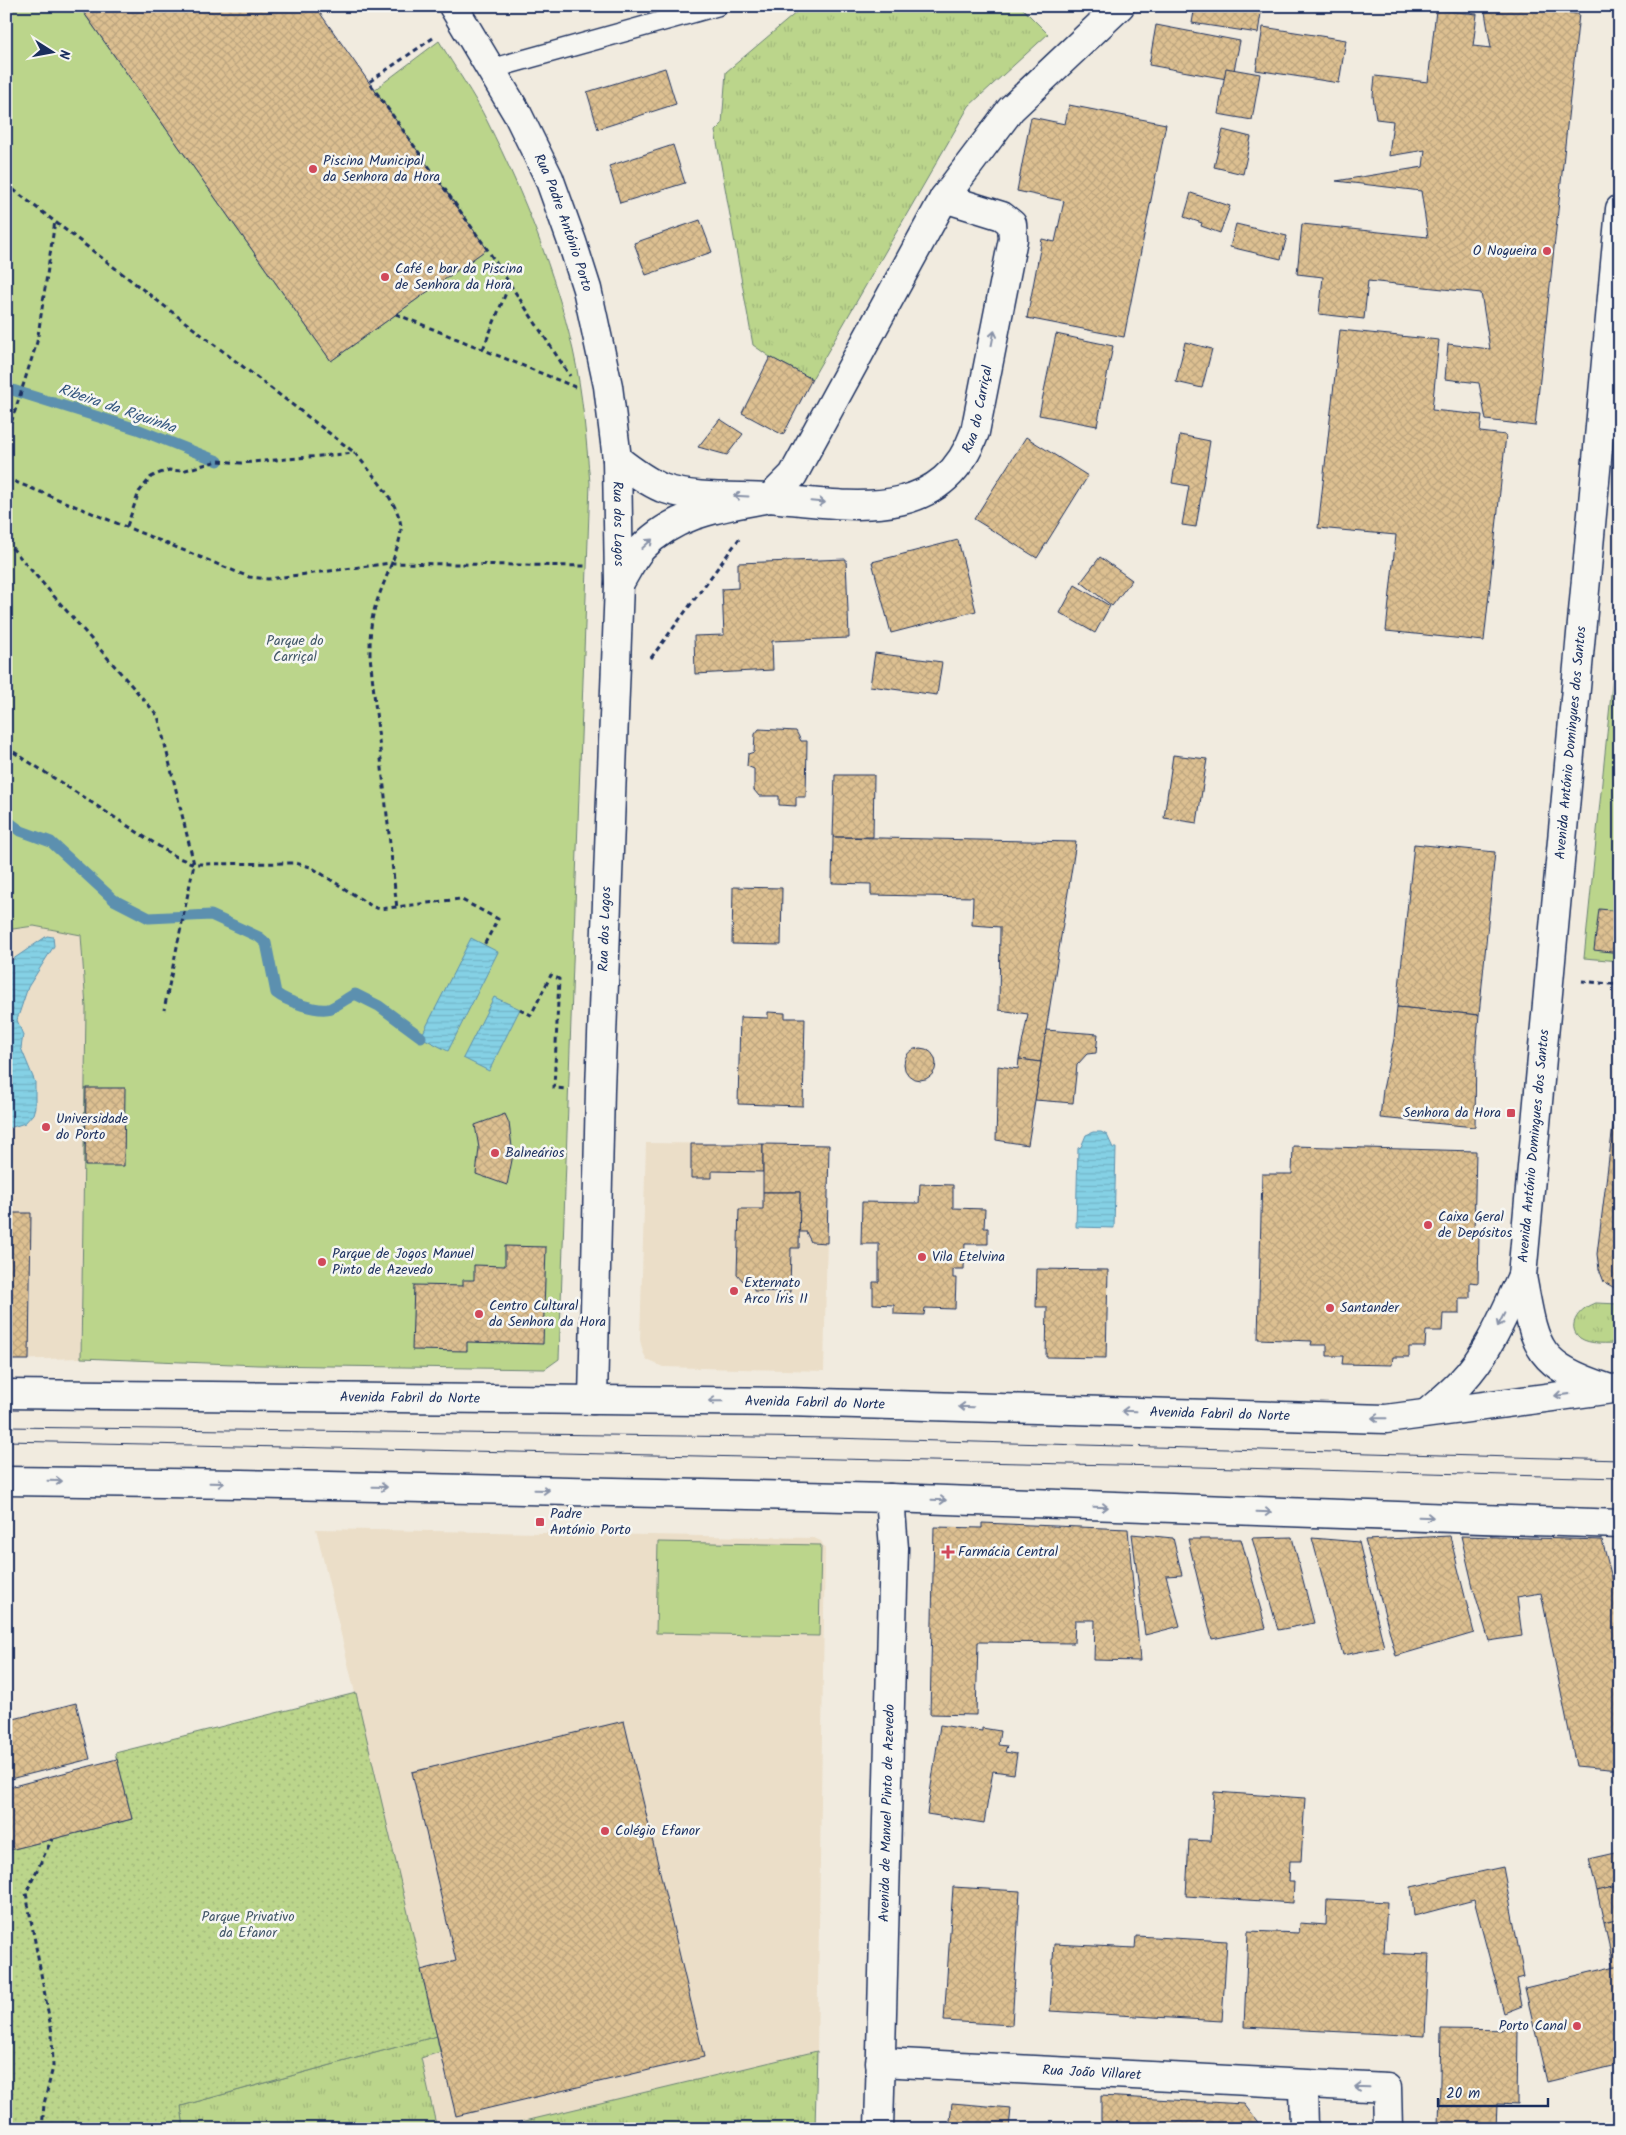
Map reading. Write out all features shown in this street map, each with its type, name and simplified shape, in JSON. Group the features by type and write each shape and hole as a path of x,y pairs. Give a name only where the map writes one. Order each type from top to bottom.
{"street":[{"path":"770,498 793,475 944,198 1011,109 1120,6"},
{"name":"Rua Padre António Porto","path":"457,13 518,115 549,178 572,242 587,289 604,369 617,459"},
{"name":"Rua do Carriçal","path":"617,459 638,475 663,488 691,494 869,506 909,500 930,491 956,467 969,448 975,432 1013,239 1012,224 1002,216 944,198"},
{"name":"Avenida António Domingues dos Santos","path":"1522,1276 1620,209"},
{"name":"Rua dos Lagos","path":"593,1400 600,1089 618,584 617,459"},
{"name":"Rua do Carriçal","path":"618,584 642,548 663,530 707,510 770,498"},
{"path":"1522,1276 1531,1327 1540,1349 1552,1362 1571,1374 1615,1388"},
{"path":"1427,1413 1462,1382 1480,1359 1522,1276"},
{"name":"Avenida Fabril do Norte","path":"6,1394 786,1402 1386,1419 1615,1388"},
{"path":"6,1481 242,1484 890,1498 1620,1524"},
{"name":"Avenida de Manuel Pinto de Azevedo","path":"879,2129 894,1548 890,1498"},
{"name":"Rua João Villaret","path":"880,2062 1387,2088 1388,2129"},
{"path":"1303,2085 1304,2129"}],"lane":[{"path":"490,69 717,6"}],"path":[{"path":"396,314 579,389 510,283 369,82 457,13"},
{"path":"6,184 355,453 391,501 401,528 391,563 373,611 370,649 397,908"},
{"path":"6,439 37,342 55,221"},
{"path":"483,350 510,283"},
{"path":"127,526 139,492 151,477 160,472 169,470 182,471 218,461 241,463 355,453"},
{"path":"6,478 249,576 268,579 391,563 587,566"},
{"path":"648,661 770,498"},
{"path":"6,541 158,716 194,864 164,1010"},
{"path":"6,747 174,856 194,864 303,865 322,873 380,910 460,899 498,919 484,945"},
{"path":"520,1009 531,1015 550,975 559,979 556,1047"},
{"path":"42,2129 44,2104 53,2067 52,2033 26,1893 52,1839"}],"shaded area":[{"name":"Universidade do Porto","path":"34,926 81,935 86,1008 81,1358 6,1360 6,930"},
{"name":"Externato Arco Íris II","path":"646,1143 829,1145 824,1371 663,1367 647,1360 640,1340"},
{"name":"Colégio Efanor","path":"316,1529 814,1538 821,1541 825,1549 817,2051 492,2129 437,2129 421,2057 440,2051"}],"green space":[{"name":"Parque do Carriçal","path":"6,6 79,6 331,361 487,249 374,90 439,41 483,112 526,206 548,263 573,350 582,400 590,483 559,1359 545,1369 258,1365 81,1358 86,1008 81,935 34,926 6,930"},
{"path":"804,6 1020,6 1048,34 969,106 812,379 770,357 753,345 715,131 722,124 726,72"},
{"path":"1620,607 1620,961 1584,958"},
{"path":"1596,1303 1620,1304 1620,1343 1589,1342 1580,1338 1576,1333 1574,1322 1577,1317 1585,1308"},
{"path":"658,1542 821,1545 819,1636 656,1633"},
{"name":"Parque Privativo da Efanor","path":"356,1693 437,2036 181,2106 184,2129 6,2129 6,1851 132,1819 115,1753"},
{"path":"437,2036 440,2052 421,2058 437,2129 184,2129 181,2106"},
{"path":"817,2051 815,2129 492,2129"}],"water":[{"path":"47,936 53,937 54,946 28,987 17,1020 23,1035 21,1048 35,1082 35,1107 33,1114 25,1123 6,1129 6,964"},
{"path":"471,938 498,952 448,1051 421,1037"},
{"path":"494,997 520,1009 489,1071 463,1058"},
{"path":"1093,1132 1101,1132 1107,1135 1113,1148 1116,1148 1114,1228 1076,1227 1078,1148 1081,1147 1086,1135"}],"building":[{"name":"Piscina Municipal da Senhora da Hora","path":"79,6 315,6 487,249 331,361"},
{"path":"1195,6 1262,6 1258,33 1192,23"},
{"path":"1484,6 1505,6 1579,14 1535,426 1486,420 1479,383 1445,379 1448,344 1490,349 1481,293 1368,281 1364,319 1319,314 1323,277 1297,274 1302,224 1428,237 1421,191 1336,181 1423,167 1425,150 1389,156 1393,121 1376,119 1373,96 1375,76 1428,82 1436,10 1477,14 1473,46 1491,48"},
{"path":"1546,6 1573,6 1573,10"},
{"path":"1156,25 1240,41 1232,80 1149,65"},
{"path":"1263,27 1346,40 1339,83 1256,70"},
{"path":"665,68 676,104 598,129 587,92"},
{"path":"1226,68 1260,74 1252,120 1218,114"},
{"path":"1069,105 1166,124 1124,337 1027,318 1042,239 1055,242 1064,201 1017,191 1031,117 1065,124"},
{"path":"1223,130 1251,137 1243,174 1214,167"},
{"path":"673,145 685,183 620,203 609,166"},
{"path":"1191,193 1230,206 1220,233 1201,226 1202,223 1184,217"},
{"path":"700,220 712,252 646,275 634,243"},
{"path":"1236,224 1287,236 1281,259 1230,247"},
{"path":"1340,330 1439,340 1432,410 1482,415 1480,432 1506,435 1484,641 1386,631 1396,535 1318,528"},
{"path":"1056,334 1113,346 1097,426 1039,415"},
{"path":"1185,342 1212,349 1202,388 1176,382"},
{"path":"770,357 812,379 783,435 742,413"},
{"path":"720,419 743,434 727,455 698,447"},
{"path":"1180,435 1210,441 1196,527 1182,525 1189,486 1172,483"},
{"path":"1026,437 1088,476 1037,558 974,519"},
{"path":"958,540 976,611 891,633 872,562"},
{"path":"1100,557 1132,580 1112,606 1081,582"},
{"path":"846,559 849,638 772,641 773,670 695,674 694,636 724,635 722,589 738,588 738,563"},
{"path":"1075,585 1110,606 1095,633 1060,613"},
{"path":"875,653 942,662 937,695 870,686"},
{"path":"759,729 796,731 801,741 807,741 806,797 796,797 796,806 779,805 779,796 759,796 754,790 754,769 747,766 748,754 754,752 755,734"},
{"path":"1173,755 1207,759 1197,823 1164,818"},
{"path":"835,775 874,775 873,837 833,837"},
{"path":"833,837 1076,842 1041,1062 1019,1059 1028,1014 999,1010 1000,927 972,925 973,897 871,895 871,884 832,883"},
{"path":"1414,844 1495,852 1479,1015 1397,1007"},
{"path":"733,887 782,888 781,945 732,944"},
{"path":"1599,909 1620,911 1620,953 1594,950"},
{"path":"1397,1007 1479,1015 1476,1046 1475,1127 1380,1118 1383,1089 1394,1039"},
{"path":"768,1012 785,1013 785,1018 805,1018 803,1106 738,1104 740,1017 768,1018"},
{"path":"1046,1030 1098,1034 1096,1053 1087,1054 1077,1065 1073,1103 1035,1100"},
{"path":"920,1048 932,1052 936,1064 932,1076 920,1080 908,1076 904,1064 908,1052"},
{"path":"1019,1059 1041,1062 1028,1145 996,1140 998,1066 1018,1069"},
{"path":"1620,1070 1620,1291 1604,1282 1599,1269 1597,1254"},
{"path":"86,1088 125,1088 124,1166 85,1166"},
{"name":"Balneários","path":"505,1114 509,1123 512,1147 512,1160 507,1185 476,1174 479,1148 475,1125"},
{"path":"691,1144 763,1144 763,1172 712,1171 712,1178 691,1178"},
{"path":"763,1144 829,1145 827,1243 811,1242 806,1232 799,1232 800,1192 763,1192"},
{"path":"1293,1146 1476,1151 1474,1234 1479,1234 1478,1283 1470,1282 1470,1298 1459,1298 1459,1314 1443,1314 1442,1331 1426,1331 1425,1347 1409,1347 1409,1357 1393,1357 1392,1365 1342,1364 1343,1356 1327,1356 1327,1345 1311,1345 1312,1341 1258,1339 1262,1174 1292,1174"},
{"name":"Vila Etelvina","path":"920,1184 953,1185 953,1208 985,1209 984,1228 988,1228 988,1244 965,1244 964,1269 953,1269 953,1278 956,1278 955,1309 925,1308 924,1315 894,1314 894,1305 873,1304 873,1282 879,1282 879,1244 861,1244 862,1202 919,1203"},
{"path":"763,1192 800,1192 799,1248 791,1248 790,1292 754,1291 754,1281 743,1281 737,1274 739,1209 763,1209"},
{"path":"6,1213 31,1213 29,1360 6,1360"},
{"name":"Centro Cultural da Senhora da Hora","path":"505,1246 546,1247 543,1344 467,1342 467,1351 412,1350 414,1285 463,1286 463,1280 474,1280 474,1265 505,1266"},
{"path":"1037,1269 1108,1270 1106,1358 1046,1357 1047,1307 1036,1307"},
{"path":"982,1523 1128,1529 1140,1661 1094,1660 1095,1620 1075,1620 1074,1643 978,1642 976,1715 930,1714 934,1527 982,1528"},
{"path":"1132,1534 1173,1538 1182,1575 1166,1576 1180,1626 1145,1635"},
{"path":"1450,1536 1474,1633 1396,1656 1365,1540"},
{"path":"1461,1536 1602,1540 1620,1608 1620,1770 1576,1766 1541,1593 1517,1597 1522,1636 1489,1641 1473,1587"},
{"path":"1292,1537 1314,1623 1278,1630 1252,1538"},
{"path":"1312,1538 1359,1542 1384,1647 1343,1655"},
{"path":"1188,1539 1241,1539 1266,1628 1212,1639"},
{"path":"76,1703 90,1759 6,1780 6,1721"},
{"path":"624,1721 704,2057 456,2116 421,1970 456,1961 412,1772"},
{"path":"940,1725 982,1731 982,1728 1000,1731 998,1745 1007,1746 1005,1752 1017,1754 1014,1774 993,1771 984,1823 927,1814"},
{"path":"117,1759 132,1819 6,1851 6,1788"},
{"path":"1214,1792 1305,1798 1301,1861 1290,1861 1289,1882 1294,1882 1293,1903 1186,1896 1189,1840 1211,1841"},
{"path":"1620,1852 1620,1885 1597,1891 1589,1859"},
{"path":"1503,1867 1524,1977 1517,1979 1522,2006 1504,2013 1474,1900 1414,1916 1411,1887"},
{"path":"1620,1885 1620,1919 1604,1923 1597,1891"},
{"path":"953,1887 1020,1891 1012,2025 944,2021"},
{"path":"1327,1899 1387,1902 1384,1953 1429,1955 1425,2036 1244,2027 1248,1931 1299,1933 1300,1923 1326,1925"},
{"path":"1620,1919 1620,1965 1614,1967 1604,1923"},
{"path":"1136,1936 1227,1941 1222,2021 1050,2011 1054,1944 1135,1948"},
{"name":"Porto Canal","path":"1620,1965 1620,2064 1547,2082 1525,1988"},
{"path":"1441,2029 1518,2030 1517,2105 1497,2104 1496,2129 1439,2129"},
{"path":"1101,2096 1244,2104 1260,2125 1259,2129 1101,2129"},
{"path":"952,2103 1011,2108 1009,2129 949,2129"}],"waterway":[{"name":"Ribeira da Riguinha","path":"6,388 137,429 218,461"},
{"name":"Ribeira da Riguinha","path":"6,820 21,831 51,842 114,900 149,918 211,915 259,937 266,943 276,993 281,996 295,1003 326,1009 355,994 379,1006 421,1037"}],"tram line":[{"path":"6,1427 832,1438 1620,1460"},
{"path":"6,1441 1620,1478"}],"place":[{"name":"Piscina Municipal da Senhora da Hora","path":"313,169"},
{"name":"O Nogueira","path":"1547,251"},
{"name":"Café e bar da Piscina de Senhora da Hora","path":"385,277"},
{"name":"Senhora da Hora","path":"1511,1113"},
{"name":"Universidade do Porto","path":"46,1127"},
{"name":"Balneários","path":"495,1153"},
{"name":"Caixa Geral de Depósitos","path":"1428,1225"},
{"name":"Vila Etelvina","path":"922,1257"},
{"name":"Parque de Jogos Manuel Pinto de Azevedo","path":"322,1262"},
{"name":"Externato Arco Íris II","path":"734,1291"},
{"name":"Santander","path":"1330,1308"},
{"name":"Centro Cultural da Senhora da Hora","path":"479,1314"},
{"name":"Padre António Porto","path":"540,1522"},
{"name":"Farmácia Central","path":"948,1552"},
{"name":"Colégio Efanor","path":"605,1831"},
{"name":"Porto Canal","path":"1577,2026"}]}
